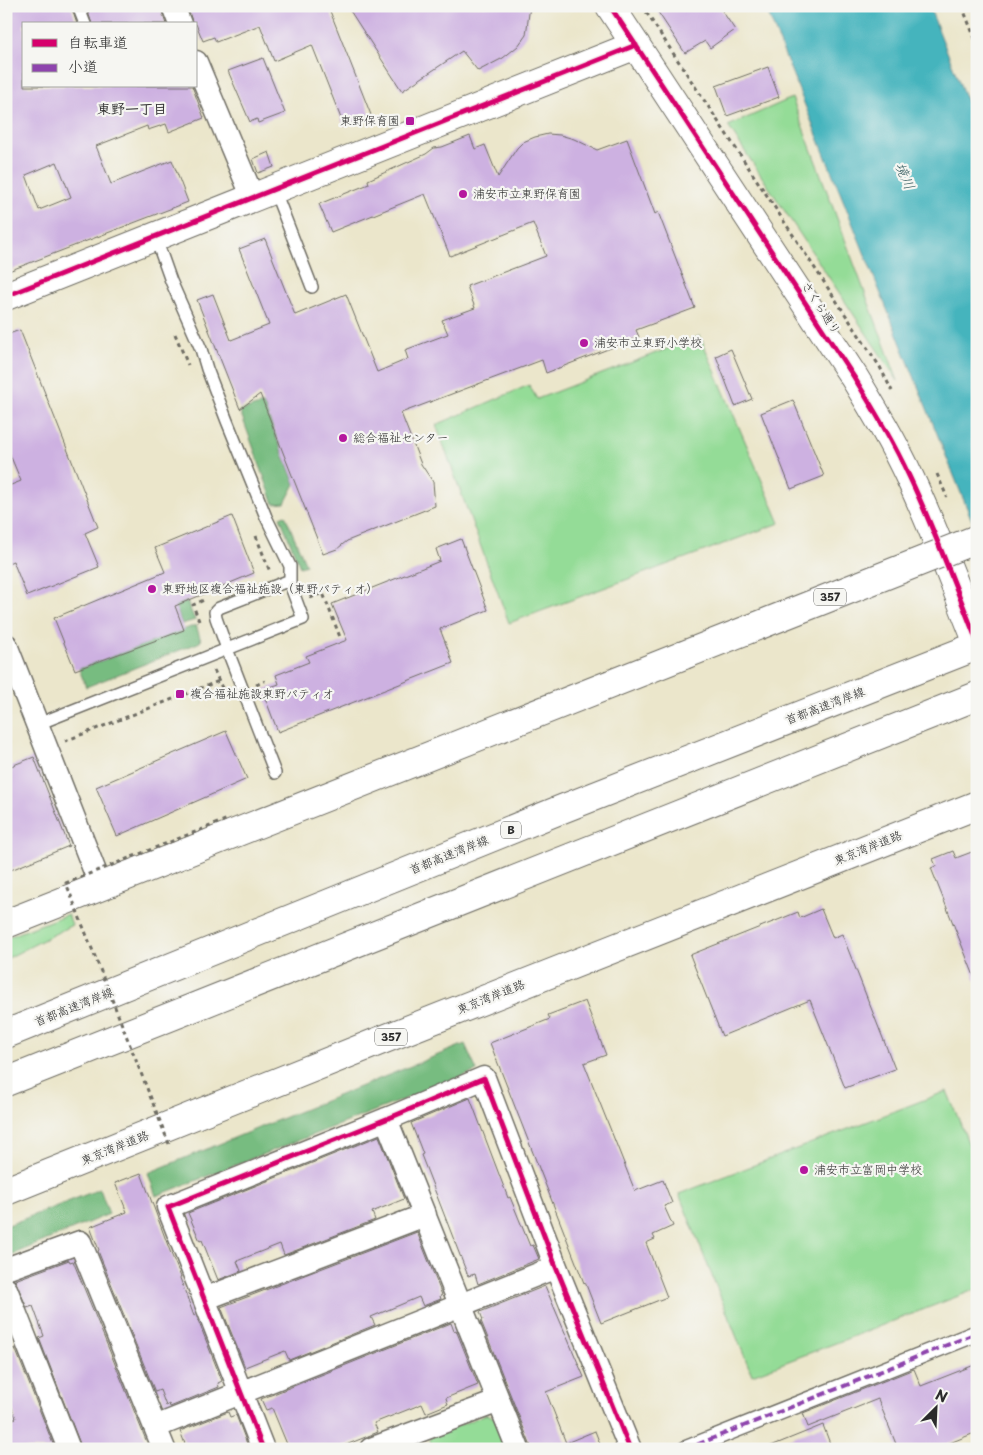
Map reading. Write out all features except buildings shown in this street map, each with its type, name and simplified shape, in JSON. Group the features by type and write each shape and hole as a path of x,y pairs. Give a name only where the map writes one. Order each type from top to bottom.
{"main road":[{"name":"さくら通り","path":"610,6 854,378 884,427 928,516 977,641"},
{"path":"6,296 636,45"},
{"name":"357","path":"6,924 977,539"},
{"name":"首都高速湾岸線","path":"6,1034 562,810 977,646"},
{"path":"6,1082 977,696"},
{"name":"東京湾岸道路","path":"6,1191 977,805"}],"street":[{"path":"173,6 179,22"},
{"path":"198,66 264,193"},
{"path":"6,645 100,886"},
{"path":"263,1449 168,1207 484,1078 556,1268 630,1449"},
{"path":"386,1119 518,1449"},
{"path":"204,1299 425,1215"},
{"path":"6,1269 80,1242 164,1449"},
{"path":"155,1427 556,1268"},
{"path":"6,1289 69,1449"},
{"path":"686,1449 977,1333"},
{"path":"375,1448 499,1401"}],"lane":[{"path":"78,6 85,22"},
{"path":"264,193 312,286"},
{"path":"38,724 303,619 290,584 290,566 266,517 227,421 201,349 171,281 155,236"},
{"path":"275,774 227,650 215,612 219,608 290,580"}],"path":[{"path":"962,6 977,44"},
{"path":"60,743 219,681"},
{"path":"169,1144 66,883 228,818"}],"green space":[{"path":"792,98 898,381 728,126"},
{"path":"700,336 780,523 509,623 436,425 529,385 537,399"},
{"path":"263,404 295,484 285,503 274,504 240,411"},
{"path":"285,515 306,565 300,567 280,517"},
{"path":"187,602 195,620 182,624 175,606"},
{"path":"196,625 201,641 198,643 86,687 79,669"},
{"path":"68,914 72,925 6,959 6,938"},
{"path":"465,1044 477,1071 156,1196 148,1173"},
{"path":"947,1091 977,1164 977,1289 752,1375 679,1194"},
{"path":"100,1189 109,1214 6,1257 6,1226"},
{"path":"486,1414 495,1418 507,1449 433,1449 429,1438"}],"water":[{"name":"境川","path":"765,6 929,6 977,127 977,533"}],"marked path":[{"path":"686,1449 977,1333"}],"cycle path":[{"path":"610,6 854,377 876,414 919,498 977,641"},
{"path":"6,296 636,45"},
{"path":"263,1449 168,1207 484,1078 556,1267 630,1449"}],"place":[{"name":"東野保育園","path":"410,121"},
{"name":"浦安市立東野保育園","path":"463,194"},
{"name":"浦安市立東野小学校","path":"584,343"},
{"name":"総合福祉センター","path":"343,438"},
{"name":"東野地区複合福祉施設（東野パティオ）","path":"152,589"},
{"name":"複合福祉施設東野パティオ","path":"180,694"},
{"name":"浦安市立富岡中学校","path":"804,1170"}],"district":[{"name":"東野一丁目","path":"132,109"}]}
